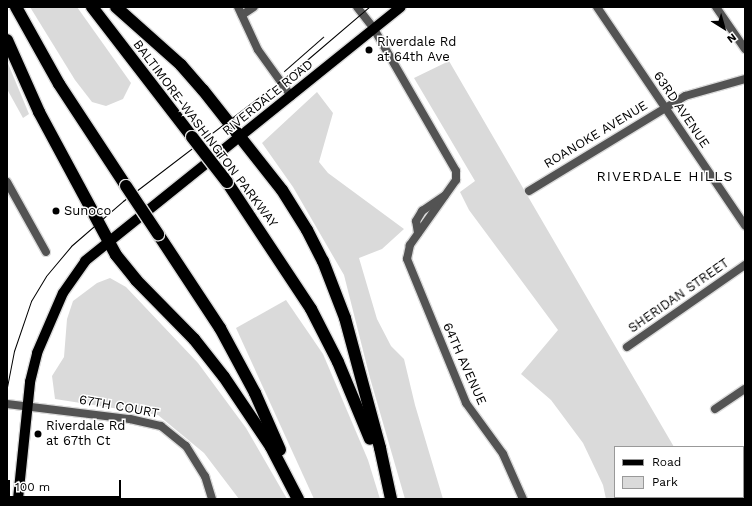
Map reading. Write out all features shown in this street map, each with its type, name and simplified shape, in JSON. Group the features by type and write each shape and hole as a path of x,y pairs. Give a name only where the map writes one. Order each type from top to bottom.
{"highway":[{"path":"16,7 59,84 206,306 245,374 267,418 300,499"},
{"name":"BALTIMORE-WASHINGTON PARKWAY","path":"92,7 227,182 274,250 326,336 365,423 390,499"},
{"path":"116,7 181,65 242,137 295,209 335,290 373,421 390,499"},
{"path":"7,40 39,112 108,240 125,267 185,329 224,377 271,447 300,499"}],"main road":[{"name":"RIVERDALE ROAD","path":"18,499 37,353 59,300 86,261 108,240 242,137 401,7"}],"street":[{"path":"238,7 258,50 291,96"},
{"path":"242,16 254,7"},
{"name":"64TH AVENUE","path":"358,7 374,29 456,171 456,180 444,196 422,211 416,221 418,233 407,254 415,280 466,403 503,454 523,499"},
{"name":"63RD AVENUE","path":"597,7 745,226"},
{"path":"716,7 745,49"},
{"name":"ROANOKE AVENUE","path":"529,191 665,108 702,90 745,79"},
{"path":"7,182 46,252"},
{"name":"SHERIDAN STREET","path":"627,347 745,265"},
{"path":"715,409 745,389"},
{"name":"67TH COURT","path":"7,404 130,419 161,426 186,446 205,476 212,499"}],"green space":[{"path":"30,7 77,7 131,83 123,99 106,106 92,102 75,80"},
{"path":"7,61 29,114 23,118 7,89"},
{"path":"449,61 673,446 614,446 614,498 690,498 606,499 603,485 583,443 551,400 521,374 558,330 469,210 460,192 475,181 414,78"},
{"path":"317,92 333,113 319,162 328,173 404,229 382,249 359,258 377,319 391,346 404,359 415,405 443,499 405,499 370,378 344,275 293,187 262,143"},
{"path":"110,278 126,287 198,363 246,428 287,499 239,499 204,453 158,415 55,399 52,376 64,357 67,319 73,301 97,283"},
{"path":"286,300 323,354 368,460 380,499 314,499 236,328"}],"tram line":[{"path":"7,387 14,351 31,301 46,276 71,246 123,201 302,64 369,7"},
{"path":"284,71 323,37"}],"place":[{"name":"Riverdale Rd at 64th Ave","path":"369,50"},
{"name":"Sunoco","path":"56,211"},
{"name":"Riverdale Rd at 67th Ct","path":"38,434"}],"district":[{"name":"RIVERDALE HILLS","path":"665,176"}]}
